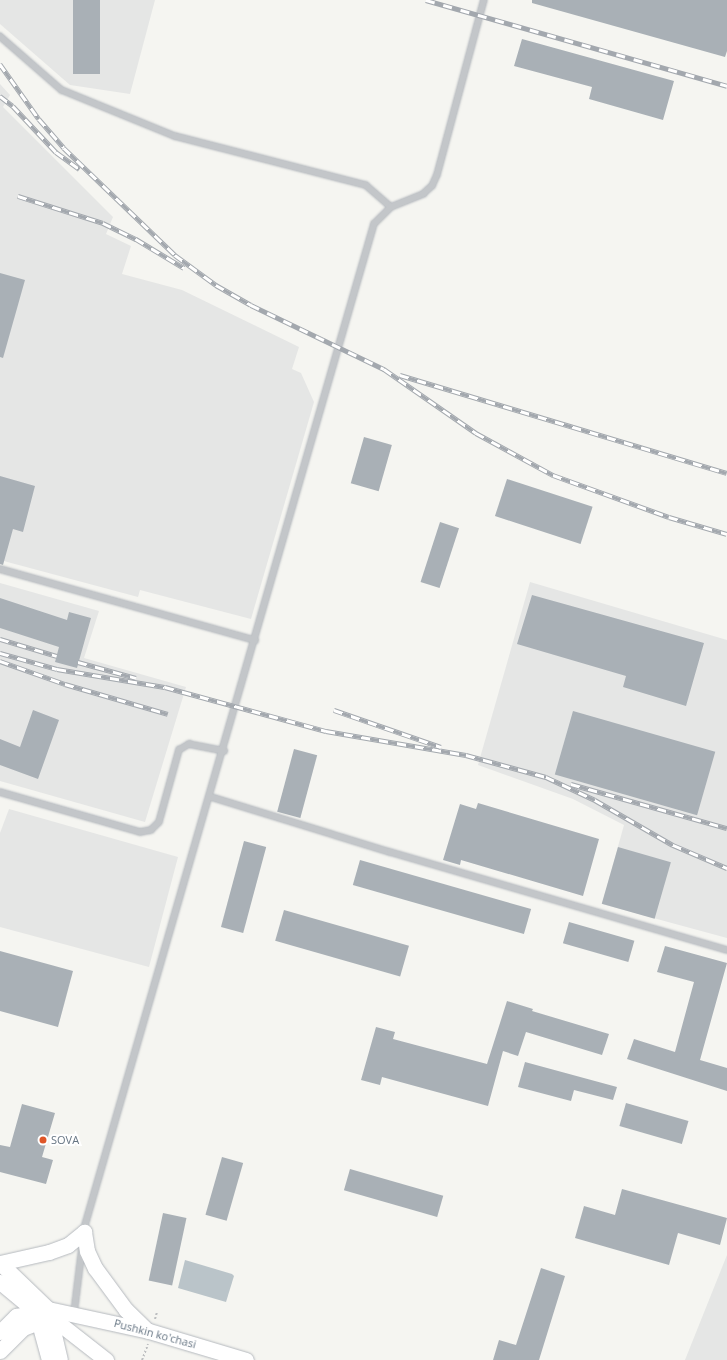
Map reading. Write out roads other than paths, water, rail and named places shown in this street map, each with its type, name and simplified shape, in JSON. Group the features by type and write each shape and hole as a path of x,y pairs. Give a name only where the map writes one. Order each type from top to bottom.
{"main road":[{"path":"0,1263 49,1252 68,1245 84,1232"},
{"path":"84,1232 87,1252 95,1268 126,1310 149,1331"},
{"path":"0,1263 53,1317 60,1360"},
{"path":"0,1282 53,1317 106,1360"},
{"path":"0,1332 16,1316 53,1317"},
{"path":"0,1351 23,1328 53,1317"},
{"path":"49,1360 53,1317"},
{"name":"Pushkin ko'chasi","path":"53,1317 149,1331 246,1360"}],"lane":[{"path":"53,1317 84,1232 211,797 374,224 391,207 423,194 432,186 437,175 484,0"},
{"path":"0,36 62,90 176,136 366,185 391,207"},
{"path":"0,568 255,640"},
{"path":"0,792 140,832 151,830 159,822 179,750 189,744 224,751"},
{"path":"211,797 398,854 727,950"}],"railway":[{"path":"426,0 727,86"},
{"path":"0,64 39,119 64,148 175,255 216,285 251,305 384,369 476,433 553,475 669,517 727,534"},
{"path":"0,96 13,106 56,152 79,169"},
{"path":"18,196 103,223 136,239 184,268"},
{"path":"400,375 727,473"},
{"path":"0,639 57,656"},
{"path":"0,653 57,669 165,687 326,731 466,755 546,777 595,800 673,845 727,868"},
{"path":"0,661 65,684 168,714"},
{"path":"78,662 136,678"},
{"path":"334,710 441,747"},
{"path":"571,784 727,828"}],"place":[{"name":"SOVA","path":"43,1140"}]}
